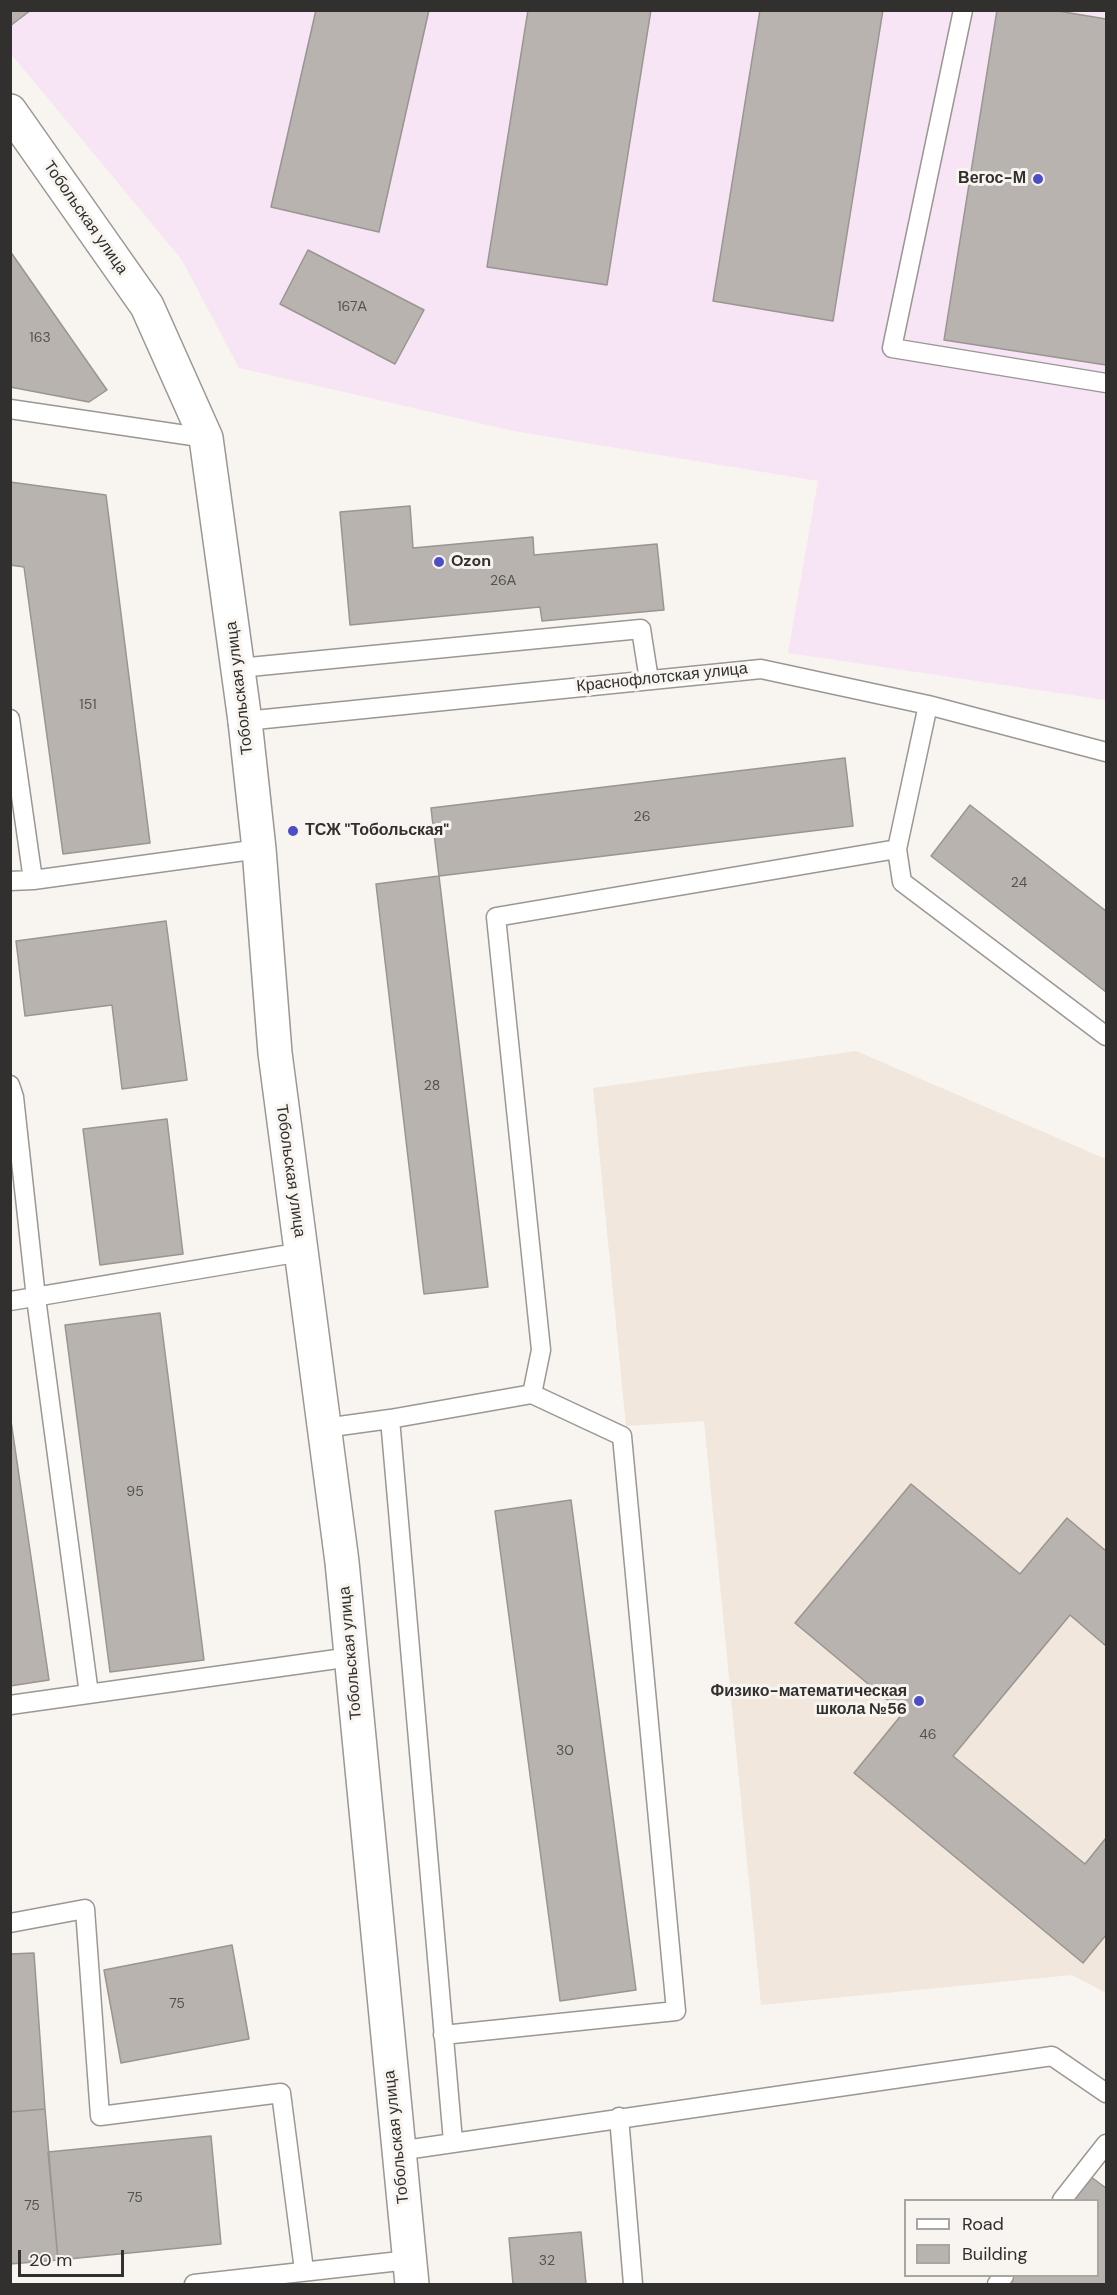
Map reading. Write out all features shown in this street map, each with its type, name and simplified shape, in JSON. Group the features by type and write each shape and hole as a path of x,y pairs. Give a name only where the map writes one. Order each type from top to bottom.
{"street":[{"name":"Тобольская улица","path":"10,111 147,306 206,438 245,721 259,849 275,1053 342,1562 411,2272"}],"lane":[{"path":"963,10 892,348 1107,383"},
{"path":"10,409 206,438"},
{"path":"239,668 641,629 649,680"},
{"name":"Краснофлотская улица","path":"245,721 761,669 928,705 1107,752"},
{"path":"928,705 897,849 902,882 1107,1036"},
{"path":"10,719 33,880"},
{"path":"10,881 33,880 259,849"},
{"path":"531,1394 541,1350 496,917 897,849"},
{"path":"10,1085 14,1096 36,1298 89,1694"},
{"path":"10,1301 301,1252"},
{"path":"325,1428 531,1394 622,1436 675,2011 443,2035"},
{"path":"390,1419 453,2140"},
{"path":"10,1705 351,1657"},
{"path":"10,1923 85,1909 100,2116 281,2093 304,2270"},
{"path":"398,2151 453,2140 1052,2056 1107,2093"},
{"path":"619,2117 633,2284"},
{"path":"1063,2199 1107,2144"},
{"path":"194,2284 304,2270 411,2272"}],"shaded area":[{"path":"10,11 1106,11 1106,700 788,653 818,481 514,431 239,368 182,260 11,54"},
{"name":"Физико-математическая школа №56","path":"856,1051 1106,1159 1106,1993 1072,1975 761,2005 704,1421 626,1426 593,1088"}],"building":[{"path":"10,10 31,10 10,26"},
{"path":"316,10 429,10 379,232 271,207"},
{"path":"528,10 651,10 607,285 487,267"},
{"path":"760,10 883,10 833,321 713,301"},
{"name":"Вегос-М","path":"997,10 1052,10 1106,19 1106,365 944,340"},
{"path":"308,250 424,310 395,364 280,304"},
{"path":"10,251 107,390 89,402 10,387"},
{"path":"10,482 106,495 150,843 63,854 24,567 10,565"},
{"path":"410,506 413,548 533,537 534,555 657,544 664,610 542,621 540,607 350,625 340,512"},
{"path":"845,758 853,826 439,876 431,808"},
{"path":"970,805 1106,911 1106,992 931,856"},
{"path":"439,876 488,1287 424,1294 376,884"},
{"path":"166,921 187,1080 122,1089 112,1005 25,1016 16,941"},
{"path":"167,1119 183,1254 100,1265 83,1129"},
{"path":"160,1313 204,1660 110,1672 65,1325"},
{"path":"10,1414 49,1680 10,1686"},
{"path":"911,1484 1020,1574 1067,1518 1106,1551 1106,1646 1070,1615 953,1756 1085,1864 1106,1838 1106,1935 1083,1963 854,1773 903,1713 795,1623"},
{"path":"571,1500 636,1990 560,2001 495,1511"},
{"path":"232,1945 249,2039 121,2063 104,1970"},
{"path":"34,1953 45,2109 10,2112 10,1954"},
{"path":"45,2109 58,2260 10,2264 10,2112"},
{"path":"211,2136 221,2244 58,2260 48,2152"},
{"path":"1087,2174 1106,2188 1106,2284 1003,2284 1009,2277 1099,2277 1099,2199 1068,2199"},
{"path":"581,2232 586,2284 513,2284 509,2238"}],"place":[{"name":"Вегос-М","path":"1038,179"},
{"name":"Ozon","path":"439,562"},
{"name":"ТСЖ \"Тобольская\"","path":"293,831"},
{"name":"Физико-математическая школа №56","path":"919,1701"}]}
